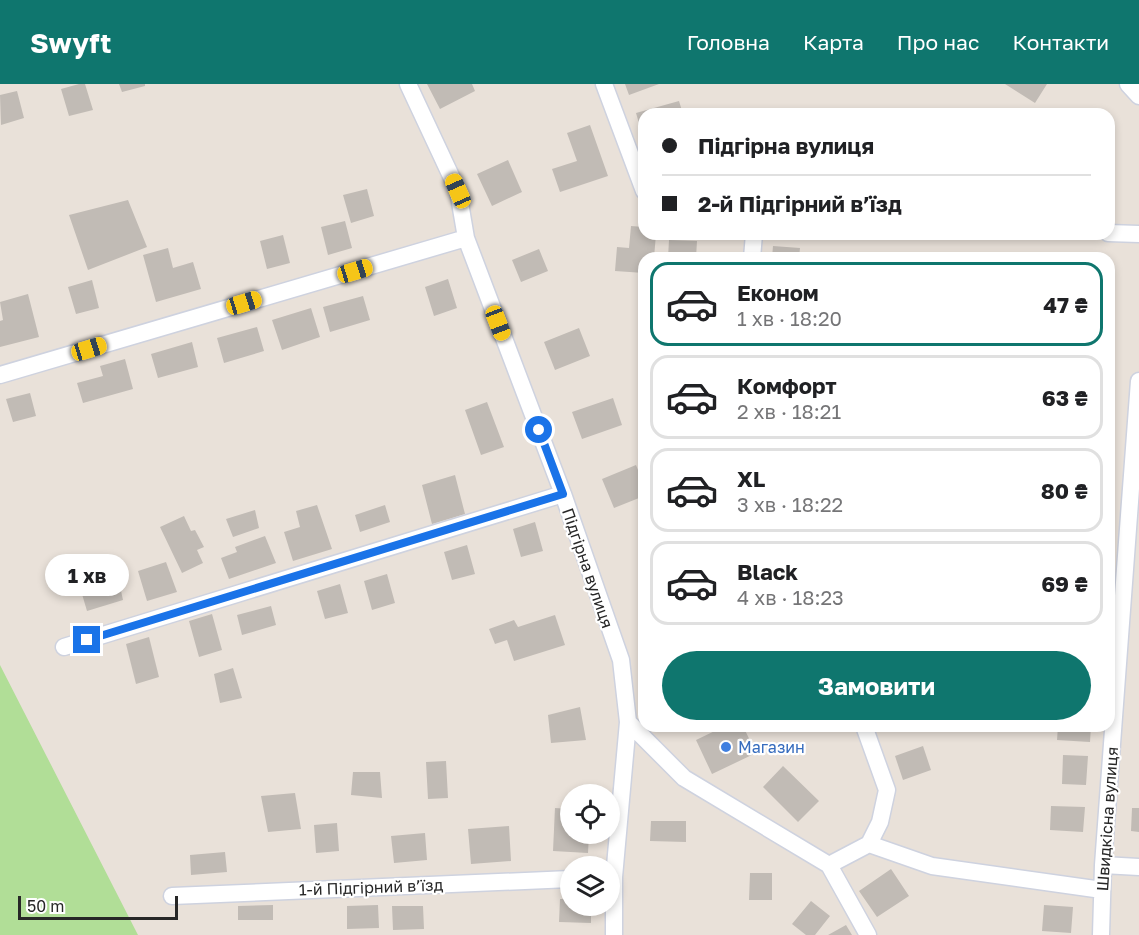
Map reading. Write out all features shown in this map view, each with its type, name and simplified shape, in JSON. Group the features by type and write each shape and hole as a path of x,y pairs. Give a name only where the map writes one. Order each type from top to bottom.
{"street":[{"name":"Підгірна вулиця","path":"408,84 458,191 466,238 563,494 621,660 628,722 613,856"},
{"path":"604,84 638,177"},
{"path":"1128,84 1139,96"},
{"path":"1115,233 1139,234"},
{"path":"0,375 466,238"},
{"name":"Швидкісна вулиця","path":"1115,704 1139,381"},
{"path":"64,647 563,494"},
{"path":"628,722 684,778 829,865 868,935"},
{"path":"829,865 869,844 880,822 887,790 866,732"},
{"name":"Швидкісна вулиця","path":"1101,935 1103,865 1113,732"},
{"path":"869,844 932,866 1102,890"},
{"path":"1103,865 1139,867"},
{"name":"1-й Підгірний в’їзд","path":"172,896 560,879"},
{"name":"Підгірна вулиця","path":"613,916 614,935"}],"green space":[{"path":"0,665 1,667 138,935 0,935"}],"building":[{"path":"85,84 93,110 69,116 61,89"},
{"path":"119,84 145,84 145,86 122,92"},
{"path":"427,84 472,84 475,91 440,109"},
{"path":"625,84 659,84 629,95"},
{"path":"1005,84 1047,84 1035,103"},
{"path":"17,91 24,118 1,125 0,95"},
{"path":"679,101 681,108 654,108"},
{"path":"590,125 608,176 560,192 552,169 577,161 567,133"},
{"path":"508,160 522,192 492,206 477,174"},
{"path":"367,189 374,216 351,223 343,195"},
{"path":"128,200 147,247 88,270 69,215"},
{"path":"345,221 352,248 328,255 321,227"},
{"path":"631,226 638,227 638,240 656,240 654,252 638,252 638,273 615,271 617,247 629,248"},
{"path":"283,235 290,263 267,269 260,241"},
{"path":"669,240 697,241 696,252 668,252"},
{"path":"773,246 800,248 800,252 772,252"},
{"path":"168,248 173,268 193,262 201,289 156,302 143,255"},
{"path":"539,249 548,271 521,282 512,260"},
{"path":"448,279 457,308 434,316 425,287"},
{"path":"92,280 99,308 76,314 68,287"},
{"path":"28,294 39,337 0,347 0,321 3,320 0,302"},
{"path":"363,296 370,320 330,332 323,307"},
{"path":"311,308 320,337 282,350 272,320"},
{"path":"257,327 264,351 224,363 217,338"},
{"path":"579,328 590,356 555,370 544,342"},
{"path":"192,342 198,367 158,378 151,354"},
{"path":"125,359 133,389 83,403 77,383 103,376 100,366"},
{"path":"30,393 36,416 13,422 6,399"},
{"path":"613,398 622,425 582,439 572,412"},
{"path":"487,402 504,447 481,455 465,410"},
{"path":"636,465 638,498 614,508 602,479"},
{"path":"455,475 465,514 432,524 422,485"},
{"path":"317,505 332,549 293,561 284,532 300,527 296,511"},
{"path":"385,505 390,522 360,532 355,515"},
{"path":"255,510 259,528 233,537 226,519"},
{"path":"184,516 191,531 195,530 204,547 197,550 203,563 182,573 160,527"},
{"path":"535,522 543,551 521,557 513,529"},
{"path":"265,536 276,563 229,579 221,558 237,552 235,547"},
{"path":"467,545 475,574 452,580 444,552"},
{"path":"99,559 106,581 118,577 123,600 87,611 74,567"},
{"path":"166,562 177,592 147,601 138,571"},
{"path":"387,574 395,603 372,610 364,581"},
{"path":"340,584 348,613 325,619 317,591"},
{"path":"271,606 276,625 242,635 237,615"},
{"path":"212,614 222,650 199,657 189,621"},
{"path":"555,615 565,645 514,661 507,640 495,644 489,629 514,620 518,627"},
{"path":"149,637 159,677 136,684 126,644"},
{"path":"233,668 242,698 220,703 214,674"},
{"path":"580,707 586,740 551,743 548,715"},
{"name":"Магазин","path":"713,732 746,732 756,753 712,774 696,740"},
{"path":"1058,732 1091,732 1090,742 1057,740"},
{"path":"923,746 931,770 903,780 895,756"},
{"path":"1063,755 1088,756 1086,785 1062,784"},
{"path":"446,761 448,798 428,799 426,762"},
{"path":"783,766 819,801 798,822 763,787"},
{"path":"353,772 380,772 382,798 351,795"},
{"path":"295,793 301,829 268,832 261,796"},
{"path":"1051,806 1085,807 1083,832 1050,830"},
{"path":"555,808 560,808 560,844 588,844 588,853 553,851"},
{"path":"1132,808 1139,808 1139,832 1131,831"},
{"path":"651,821 686,821 686,842 650,841"},
{"path":"337,823 339,851 316,853 314,825"},
{"path":"509,826 511,861 471,864 468,829"},
{"path":"425,833 427,860 394,863 391,836"},
{"path":"225,852 227,872 191,875 190,855"},
{"path":"891,869 909,896 877,917 859,891"},
{"path":"750,873 772,873 772,900 749,900"},
{"path":"560,899 560,916 591,916 591,923 559,922"},
{"path":"811,901 830,916 815,935 806,935 792,924"},
{"path":"273,905 273,920 238,920 238,906"},
{"path":"378,905 379,928 347,929 347,906"},
{"path":"1044,905 1073,907 1071,933 1042,931"},
{"path":"392,906 423,906 424,929 393,930"},
{"path":"846,925 852,935 828,935"}],"place":[{"name":"Магазин","path":"726,747"}],"route":[{"path":"87,640 563,494 539,430"}]}
